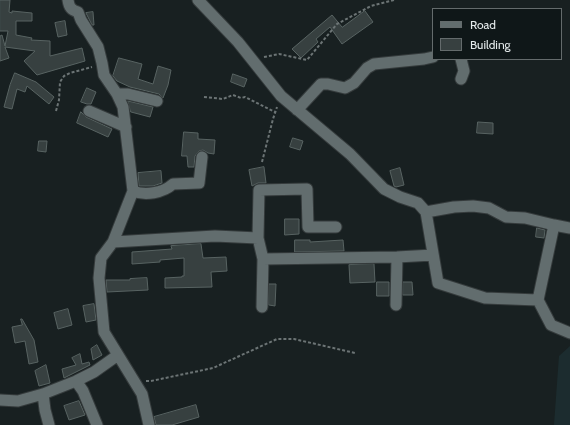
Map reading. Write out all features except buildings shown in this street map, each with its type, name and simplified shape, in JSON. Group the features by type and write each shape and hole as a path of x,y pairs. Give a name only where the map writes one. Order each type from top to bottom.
{"street":[{"path":"68,0 69,6 74,11 78,12 81,20 98,47 104,75 117,94 123,107 133,191 113,242 101,258 99,278 104,332 142,394 149,425"},
{"path":"198,0 238,42 281,96 350,154 384,189 400,198 418,203 426,212 438,283 485,298 538,300"},
{"path":"297,110 321,84 345,88 354,83 367,68 374,64 432,57"},
{"path":"461,79 464,72 462,60"},
{"path":"117,94 128,94 157,102"},
{"path":"89,111 126,127"},
{"path":"133,191 139,193 149,193 167,189 172,184 199,183 202,157"},
{"path":"262,307 262,259 258,238 260,190 307,189 308,227 336,227"},
{"path":"426,212 454,207 473,206 489,208 506,217 525,218 570,228"},
{"path":"554,225 538,300 551,325 570,333"},
{"path":"113,242 215,236 258,238"},
{"path":"262,259 433,255"},
{"path":"396,305 397,257"},
{"path":"0,400 18,401 44,394 94,372 118,355"},
{"path":"76,381 83,391 97,425"},
{"path":"44,394 45,410 49,425"}],"path":[{"path":"253,61 279,54 308,60 337,24 371,6 394,0"},
{"path":"56,111 59,100 60,82 64,76 70,73 86,70 102,63"},
{"path":"204,97 223,100 233,95 241,98 245,97 275,112"},
{"path":"262,162 275,112 281,96"},
{"path":"134,381 151,381 213,368 277,338 294,339 355,353"}],"shaded area":[{"path":"570,346 570,425 554,425 559,356"}]}
